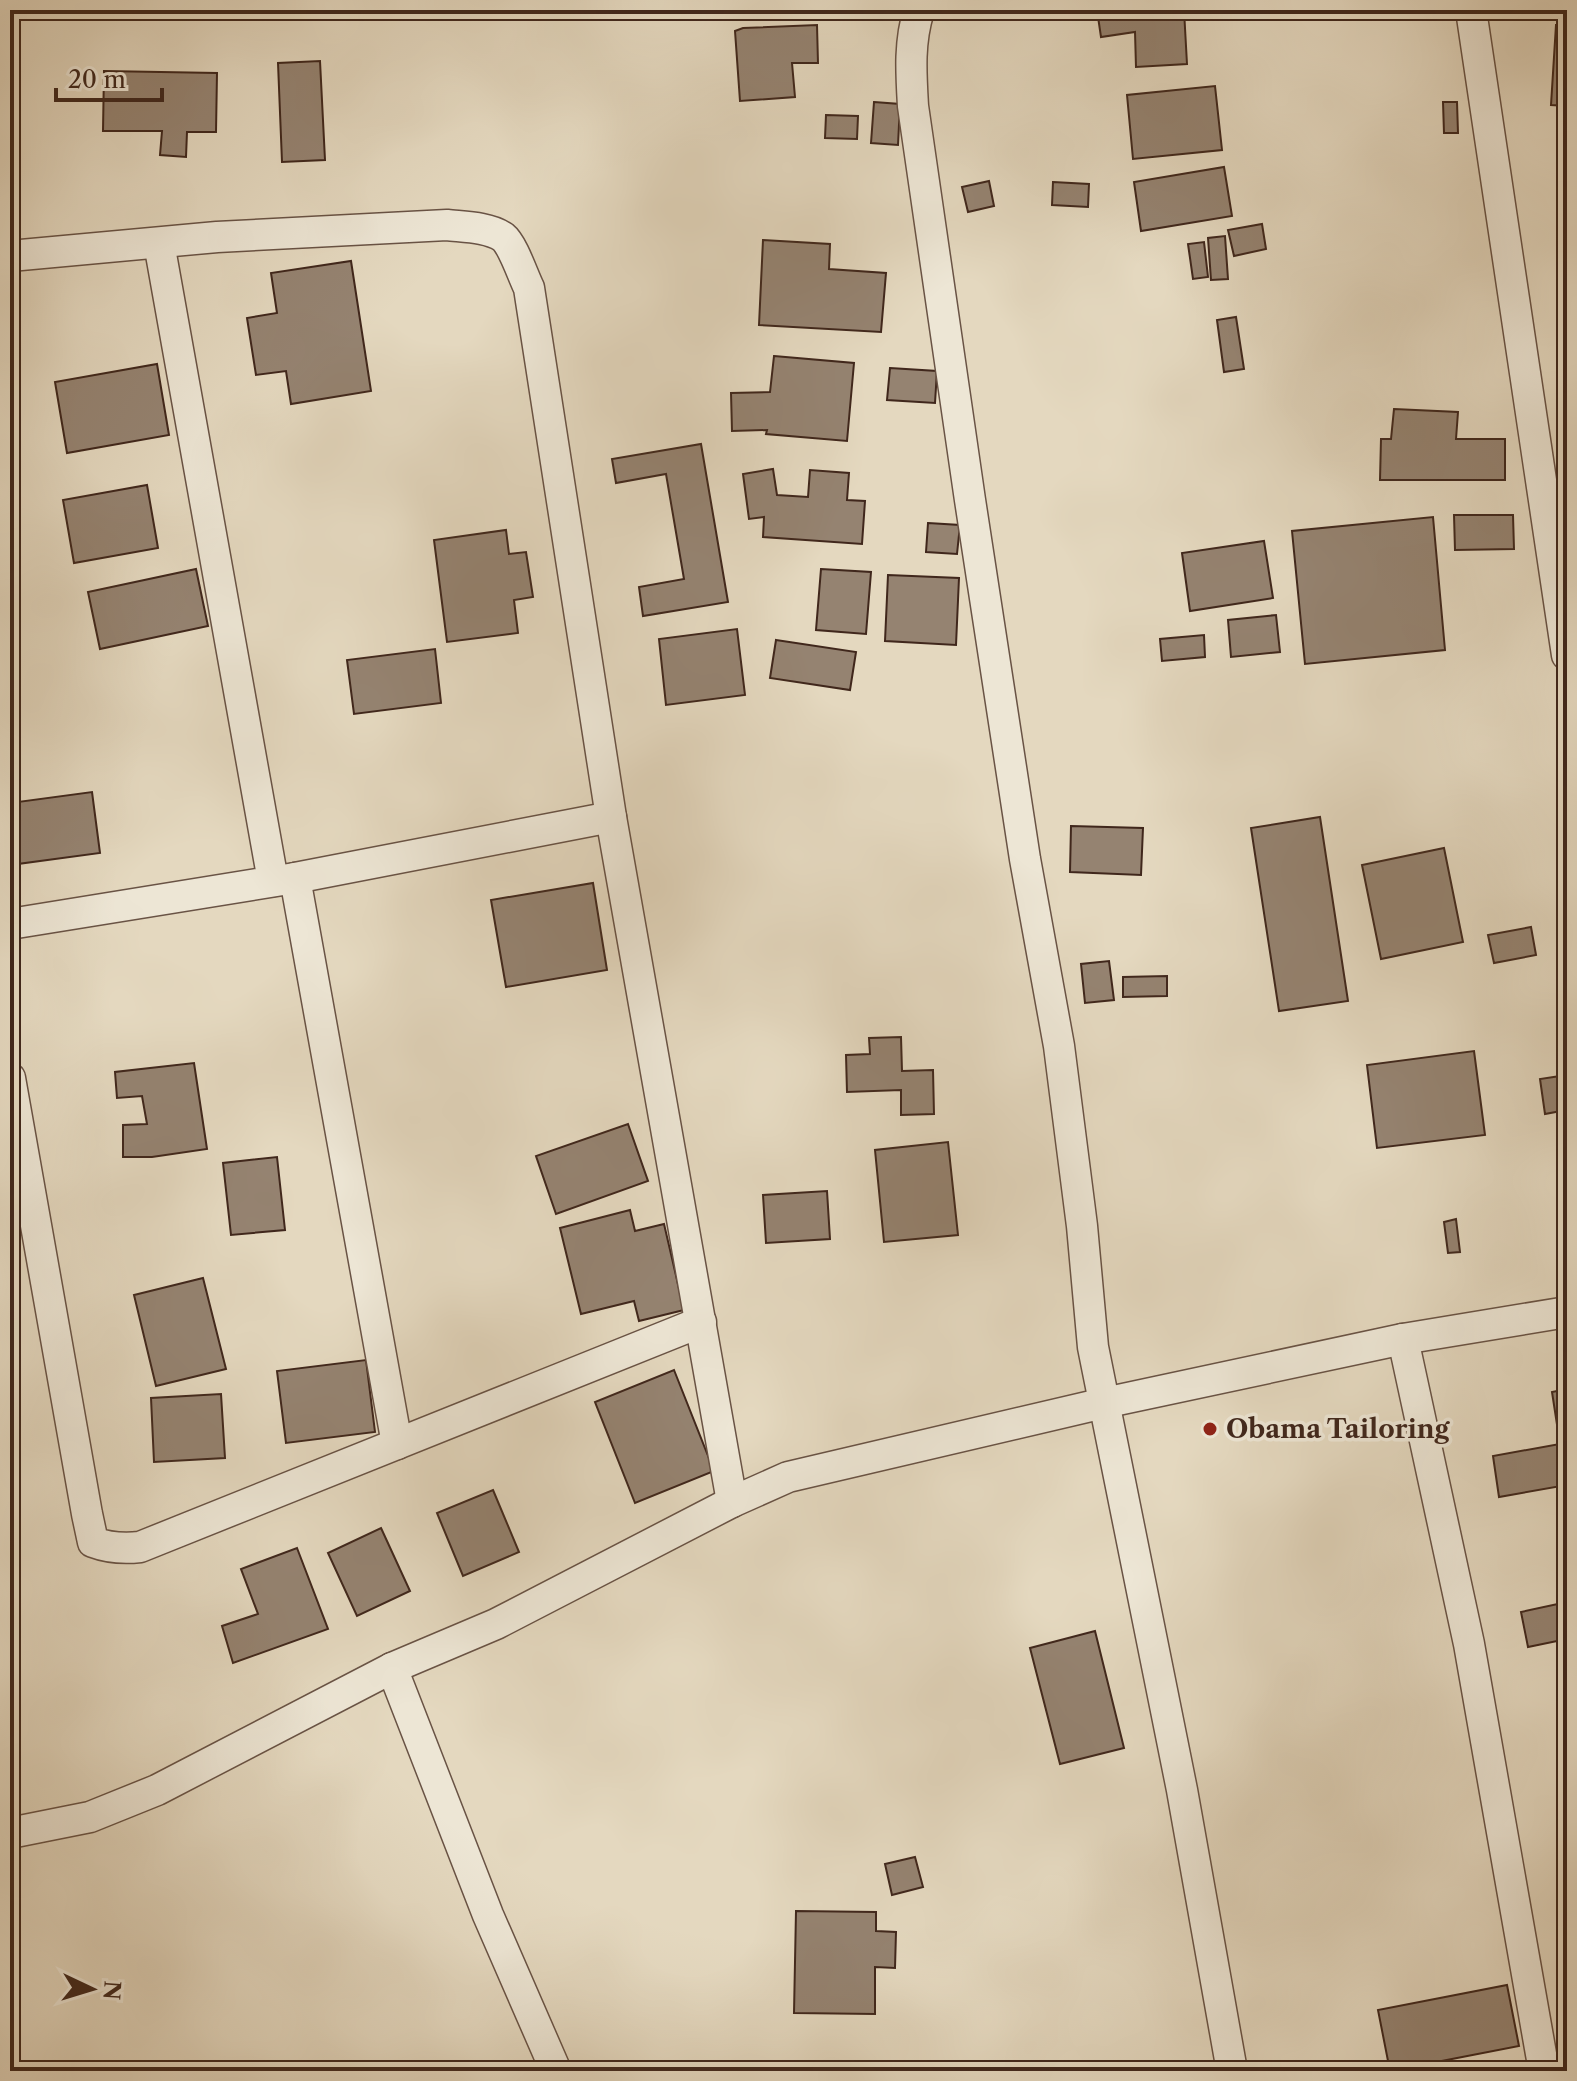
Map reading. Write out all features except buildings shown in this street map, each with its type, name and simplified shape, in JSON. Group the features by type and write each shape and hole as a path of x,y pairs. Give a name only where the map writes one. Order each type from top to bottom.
{"street":[{"path":"919,10 910,57 913,106 1016,796 1059,1046 1082,1226 1093,1347 1182,1790 1232,2071"},
{"path":"1471,10 1567,655"},
{"path":"10,256 217,237 447,225 481,229 504,238 529,288 611,817 732,1502"},
{"path":"159,243 397,1444"},
{"path":"10,924 284,879 611,817"},
{"path":"10,1078 93,1542 121,1549 140,1547 701,1322"},
{"path":"10,1833 90,1817 157,1790 392,1668 496,1624 732,1502 788,1477 1104,1403 1403,1339 1567,1312"},
{"path":"1403,1339 1469,1644 1544,2071"},
{"path":"392,1668 488,1915 556,2071"}],"place":[{"name":"Obama Tailoring","path":"1210,1429"}]}
